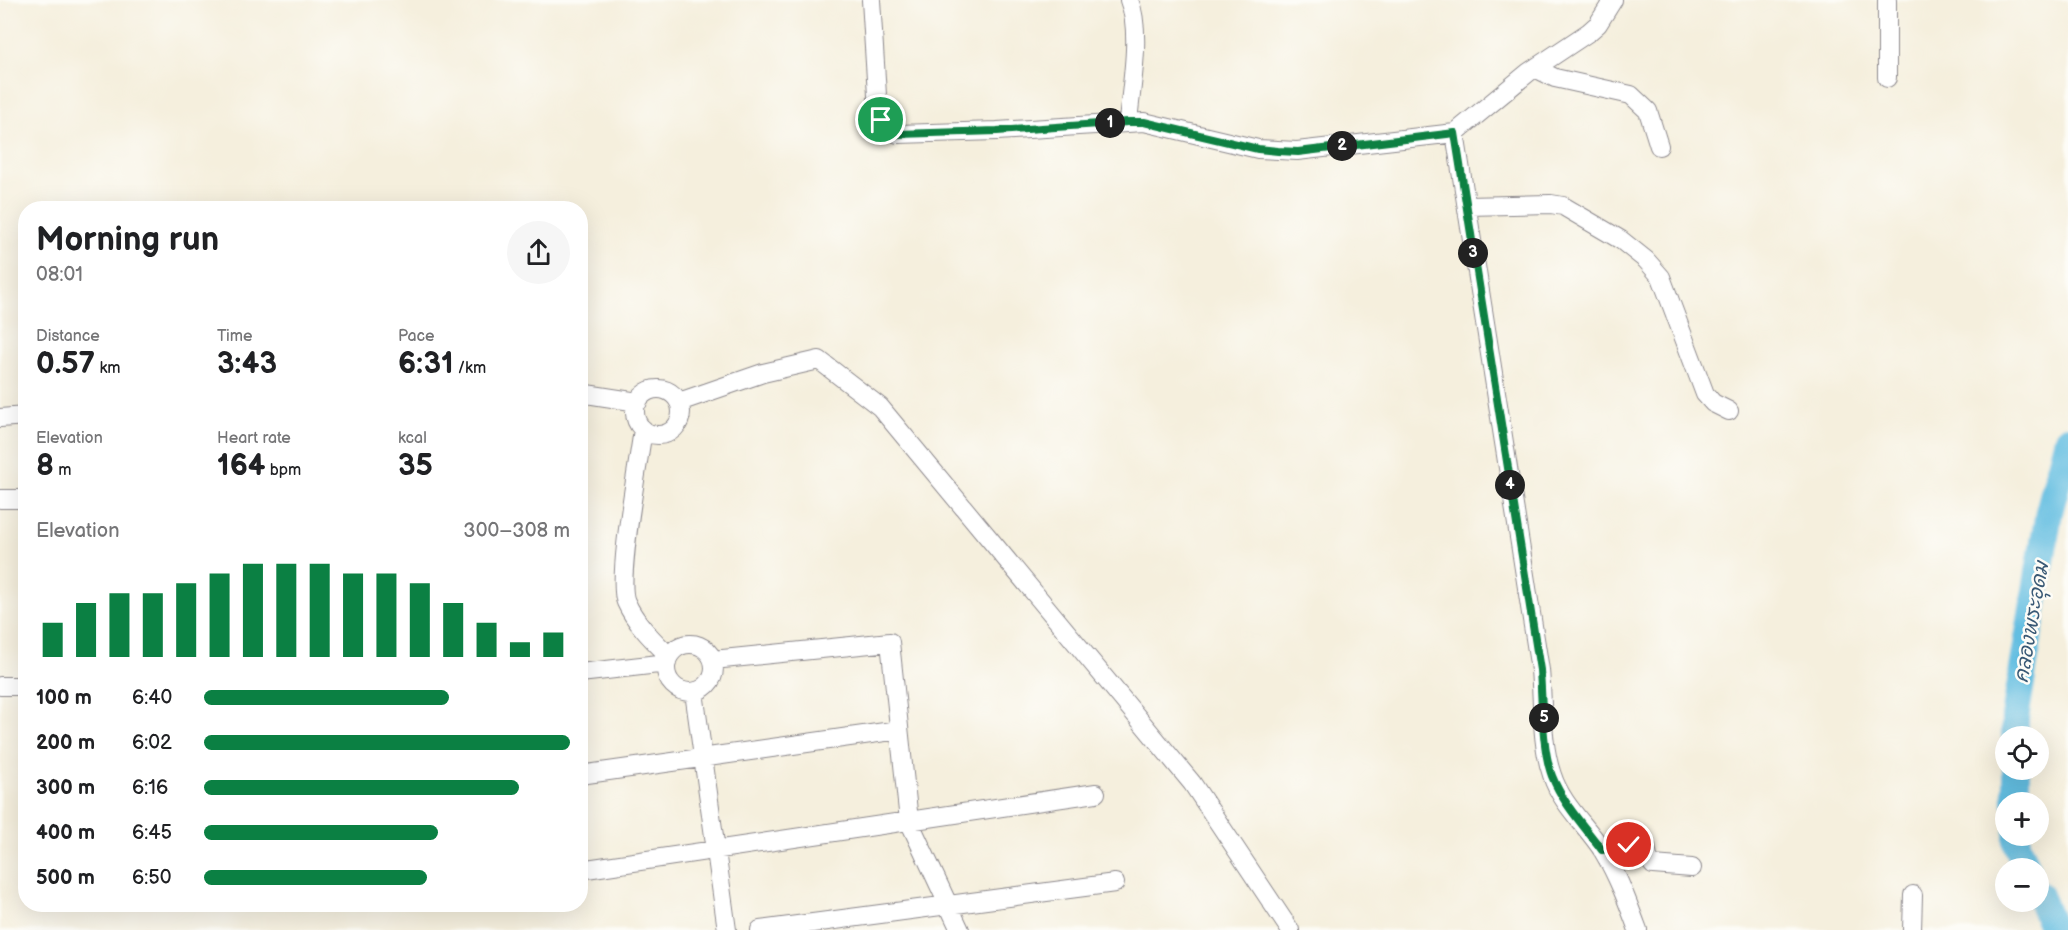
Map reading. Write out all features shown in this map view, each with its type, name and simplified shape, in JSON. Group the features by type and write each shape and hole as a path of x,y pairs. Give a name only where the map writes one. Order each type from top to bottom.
{"street":[{"path":"871,0 878,111 885,128 898,134 997,131 1128,122 1160,125 1258,149 1298,152 1455,133 1535,68 1589,32 1598,24 1613,0"},
{"path":"1128,122 1135,37 1135,22 1129,0"},
{"path":"1887,0 1887,78"},
{"path":"1535,68 1555,78 1631,95 1648,111 1659,146"},
{"path":"1455,133 1540,670 1547,752 1552,776 1602,850 1620,882 1638,930"},
{"path":"1467,206 1551,204 1563,206 1622,240 1646,260 1661,277 1705,394 1713,403 1728,411"},
{"path":"679,402 763,373 819,360 880,407 1192,783 1290,930"},
{"path":"588,672 668,659 681,646 695,645 708,653 714,668 708,683 694,692 686,692 672,684 668,677 668,659 644,630 625,601 623,575 643,429 636,416 638,402 647,392 662,389 675,396 679,402 681,417 672,430 658,435 643,429"},
{"path":"588,394 638,402"},
{"path":"0,418 18,417"},
{"path":"0,499 18,499"},
{"path":"712,660 890,642 909,821 960,930"},
{"path":"0,686 18,686"},
{"path":"694,692 727,930"},
{"path":"588,774 899,729"},
{"path":"588,869 1096,793"},
{"path":"1602,850 1646,846 1648,858 1653,865 1692,867"},
{"path":"760,930 1115,883"},
{"path":"1913,895 1919,929"}],"waterway":[{"name":"คลองพระอุดม","path":"2015,726 2049,512 2068,439"},
{"name":"คลองพระอุดม","path":"2016,780 2016,792"},
{"name":"คลองพระอุดม","path":"2018,846 2023,858"},
{"name":"คลองพระอุดม","path":"2046,912 2054,930"}],"route":[{"path":"881,120 885,128 898,134 997,131 1144,122 1258,149 1298,152 1455,133 1540,670 1547,752 1552,776 1574,814 1602,850 1629,845"}]}
